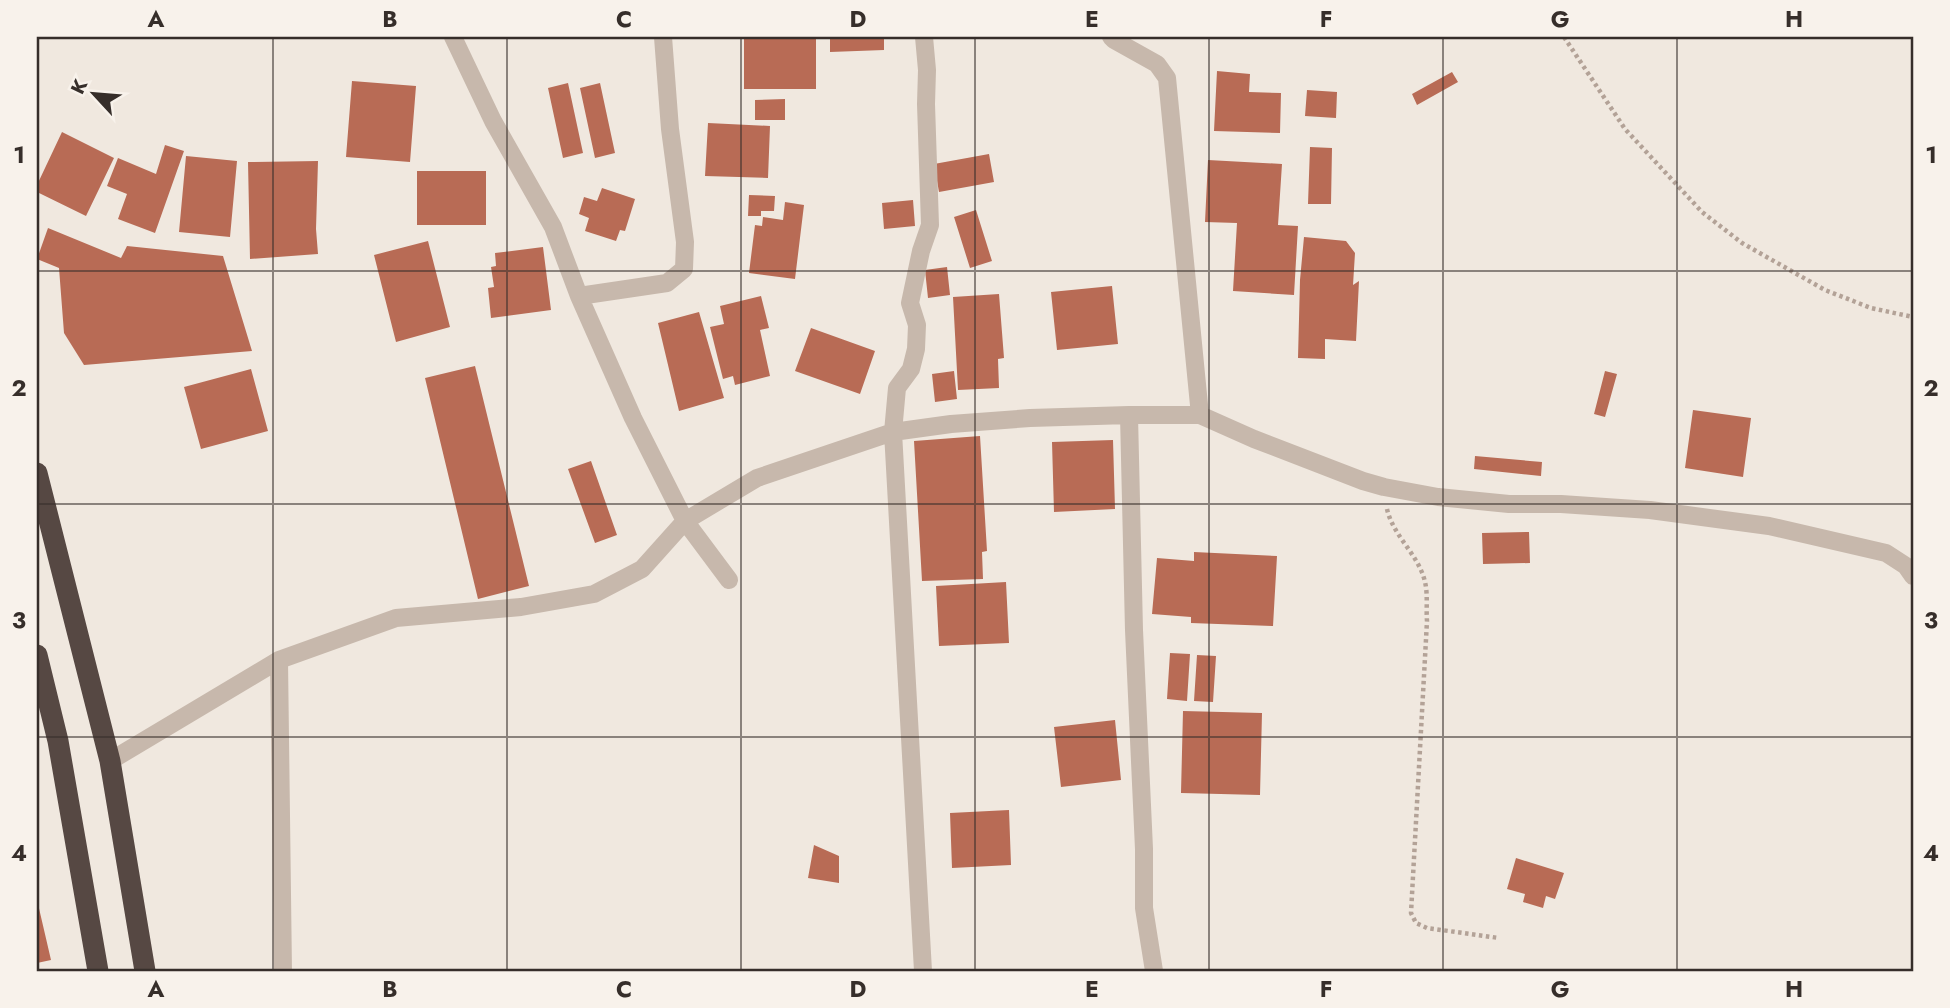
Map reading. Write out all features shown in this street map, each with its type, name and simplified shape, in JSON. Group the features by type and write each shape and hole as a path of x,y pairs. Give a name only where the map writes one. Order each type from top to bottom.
{"highway":[{"path":"37,473 110,761 145,971"},
{"path":"37,655 58,741 98,971"}],"street":[{"path":"453,37 493,121 552,227 633,418 685,521 729,580"},
{"path":"579,296 667,283 684,269 685,242 670,129 663,37"},
{"path":"923,971 892,432 897,388 911,369 916,349 917,326 910,303 921,251 930,225 924,37"},
{"path":"1111,37 1157,64 1167,78 1200,415"},
{"path":"1129,415 1144,849 1143,908 1154,971"},
{"path":"110,761 279,660 396,618 521,607 594,594 642,569 685,521 757,478 892,432 951,424 1030,418 1200,415 1265,443 1384,487 1438,497 1638,509 1769,526 1886,553 1906,566 1913,576"},
{"path":"279,660 283,971"}],"path":[{"path":"1564,37 1625,130 1702,212 1742,243 1825,290 1871,307 1913,317"},
{"path":"1384,487 1387,512 1425,582 1427,621 1411,913 1416,923 1427,928 1499,938"}],"building":[{"path":"744,37 816,37 816,89 744,89"},
{"path":"830,37 884,37 884,50 830,52"},
{"path":"1217,71 1250,74 1249,92 1281,93 1280,133 1214,131"},
{"path":"1452,72 1458,82 1417,105 1412,94"},
{"path":"352,81 416,86 410,162 346,157"},
{"path":"568,83 583,153 563,158 548,88"},
{"path":"600,83 615,153 595,158 580,88"},
{"path":"1307,90 1337,92 1336,118 1305,116"},
{"path":"785,99 785,120 755,120 755,100"},
{"path":"708,123 770,126 768,178 705,176"},
{"path":"62,132 114,158 86,216 37,192 37,185"},
{"path":"165,145 184,151 155,233 118,219 127,194 107,186 118,158 156,174"},
{"path":"1310,147 1332,148 1331,204 1308,204"},
{"path":"989,154 994,182 939,192 934,164"},
{"path":"186,156 237,161 230,237 179,232"},
{"path":"1208,160 1282,164 1278,225 1298,226 1294,295 1233,291 1237,223 1205,222"},
{"path":"318,161 318,254 250,259 248,162"},
{"path":"417,171 486,171 486,225 417,225"},
{"path":"602,188 635,199 625,231 620,230 616,241 585,231 589,218 579,214 584,197 597,201"},
{"path":"749,195 775,196 774,211 761,211 761,216 748,216"},
{"path":"913,200 915,226 884,229 882,203"},
{"path":"785,202 804,205 795,279 749,273 755,225 762,226 763,217 783,220"},
{"path":"976,210 992,261 970,268 954,217"},
{"path":"48,228 121,258 127,246 223,256 252,351 84,365 64,333 59,268 37,259"},
{"path":"1304,237 1346,241 1355,253 1353,285 1359,281 1356,341 1325,339 1325,359 1298,358"},
{"path":"428,241 450,327 396,342 374,255"},
{"path":"543,247 551,310 491,318 488,288 494,287 491,267 496,266 495,253"},
{"path":"947,267 950,295 928,298 925,270"},
{"path":"1112,286 1118,344 1057,350 1051,292"},
{"path":"999,294 1004,358 998,359 999,388 958,390 953,297"},
{"path":"761,296 769,328 760,330 770,376 735,385 733,376 723,379 710,327 724,324 720,306"},
{"path":"699,312 724,398 679,411 658,323"},
{"path":"811,328 875,351 860,394 795,371"},
{"path":"475,366 529,586 478,599 425,378"},
{"path":"251,369 268,431 201,449 184,387"},
{"path":"954,371 957,399 935,402 932,374"},
{"path":"1605,371 1617,374 1605,417 1594,414"},
{"path":"1693,410 1751,418 1743,477 1685,468"},
{"path":"980,436 987,551 982,552 983,579 922,581 914,441"},
{"path":"1113,440 1115,509 1054,512 1052,442"},
{"path":"1475,456 1542,462 1541,476 1474,469"},
{"path":"591,461 617,535 595,543 568,469"},
{"path":"1529,532 1530,563 1483,564 1482,533"},
{"path":"1194,552 1277,556 1273,626 1191,623 1191,617 1152,614 1157,558 1194,561"},
{"path":"1006,582 1009,643 939,646 936,586"},
{"path":"1170,653 1190,654 1187,701 1167,699"},
{"path":"1197,655 1216,656 1213,702 1194,701"},
{"path":"1183,711 1262,713 1260,795 1181,793"},
{"path":"1115,720 1121,780 1061,787 1054,727"},
{"path":"1009,810 1011,865 952,868 950,813"},
{"path":"814,845 839,856 839,883 808,878"},
{"path":"1516,858 1564,873 1555,899 1546,896 1543,908 1523,902 1525,894 1507,889"},
{"path":"37,905 51,960 37,963"}]}
